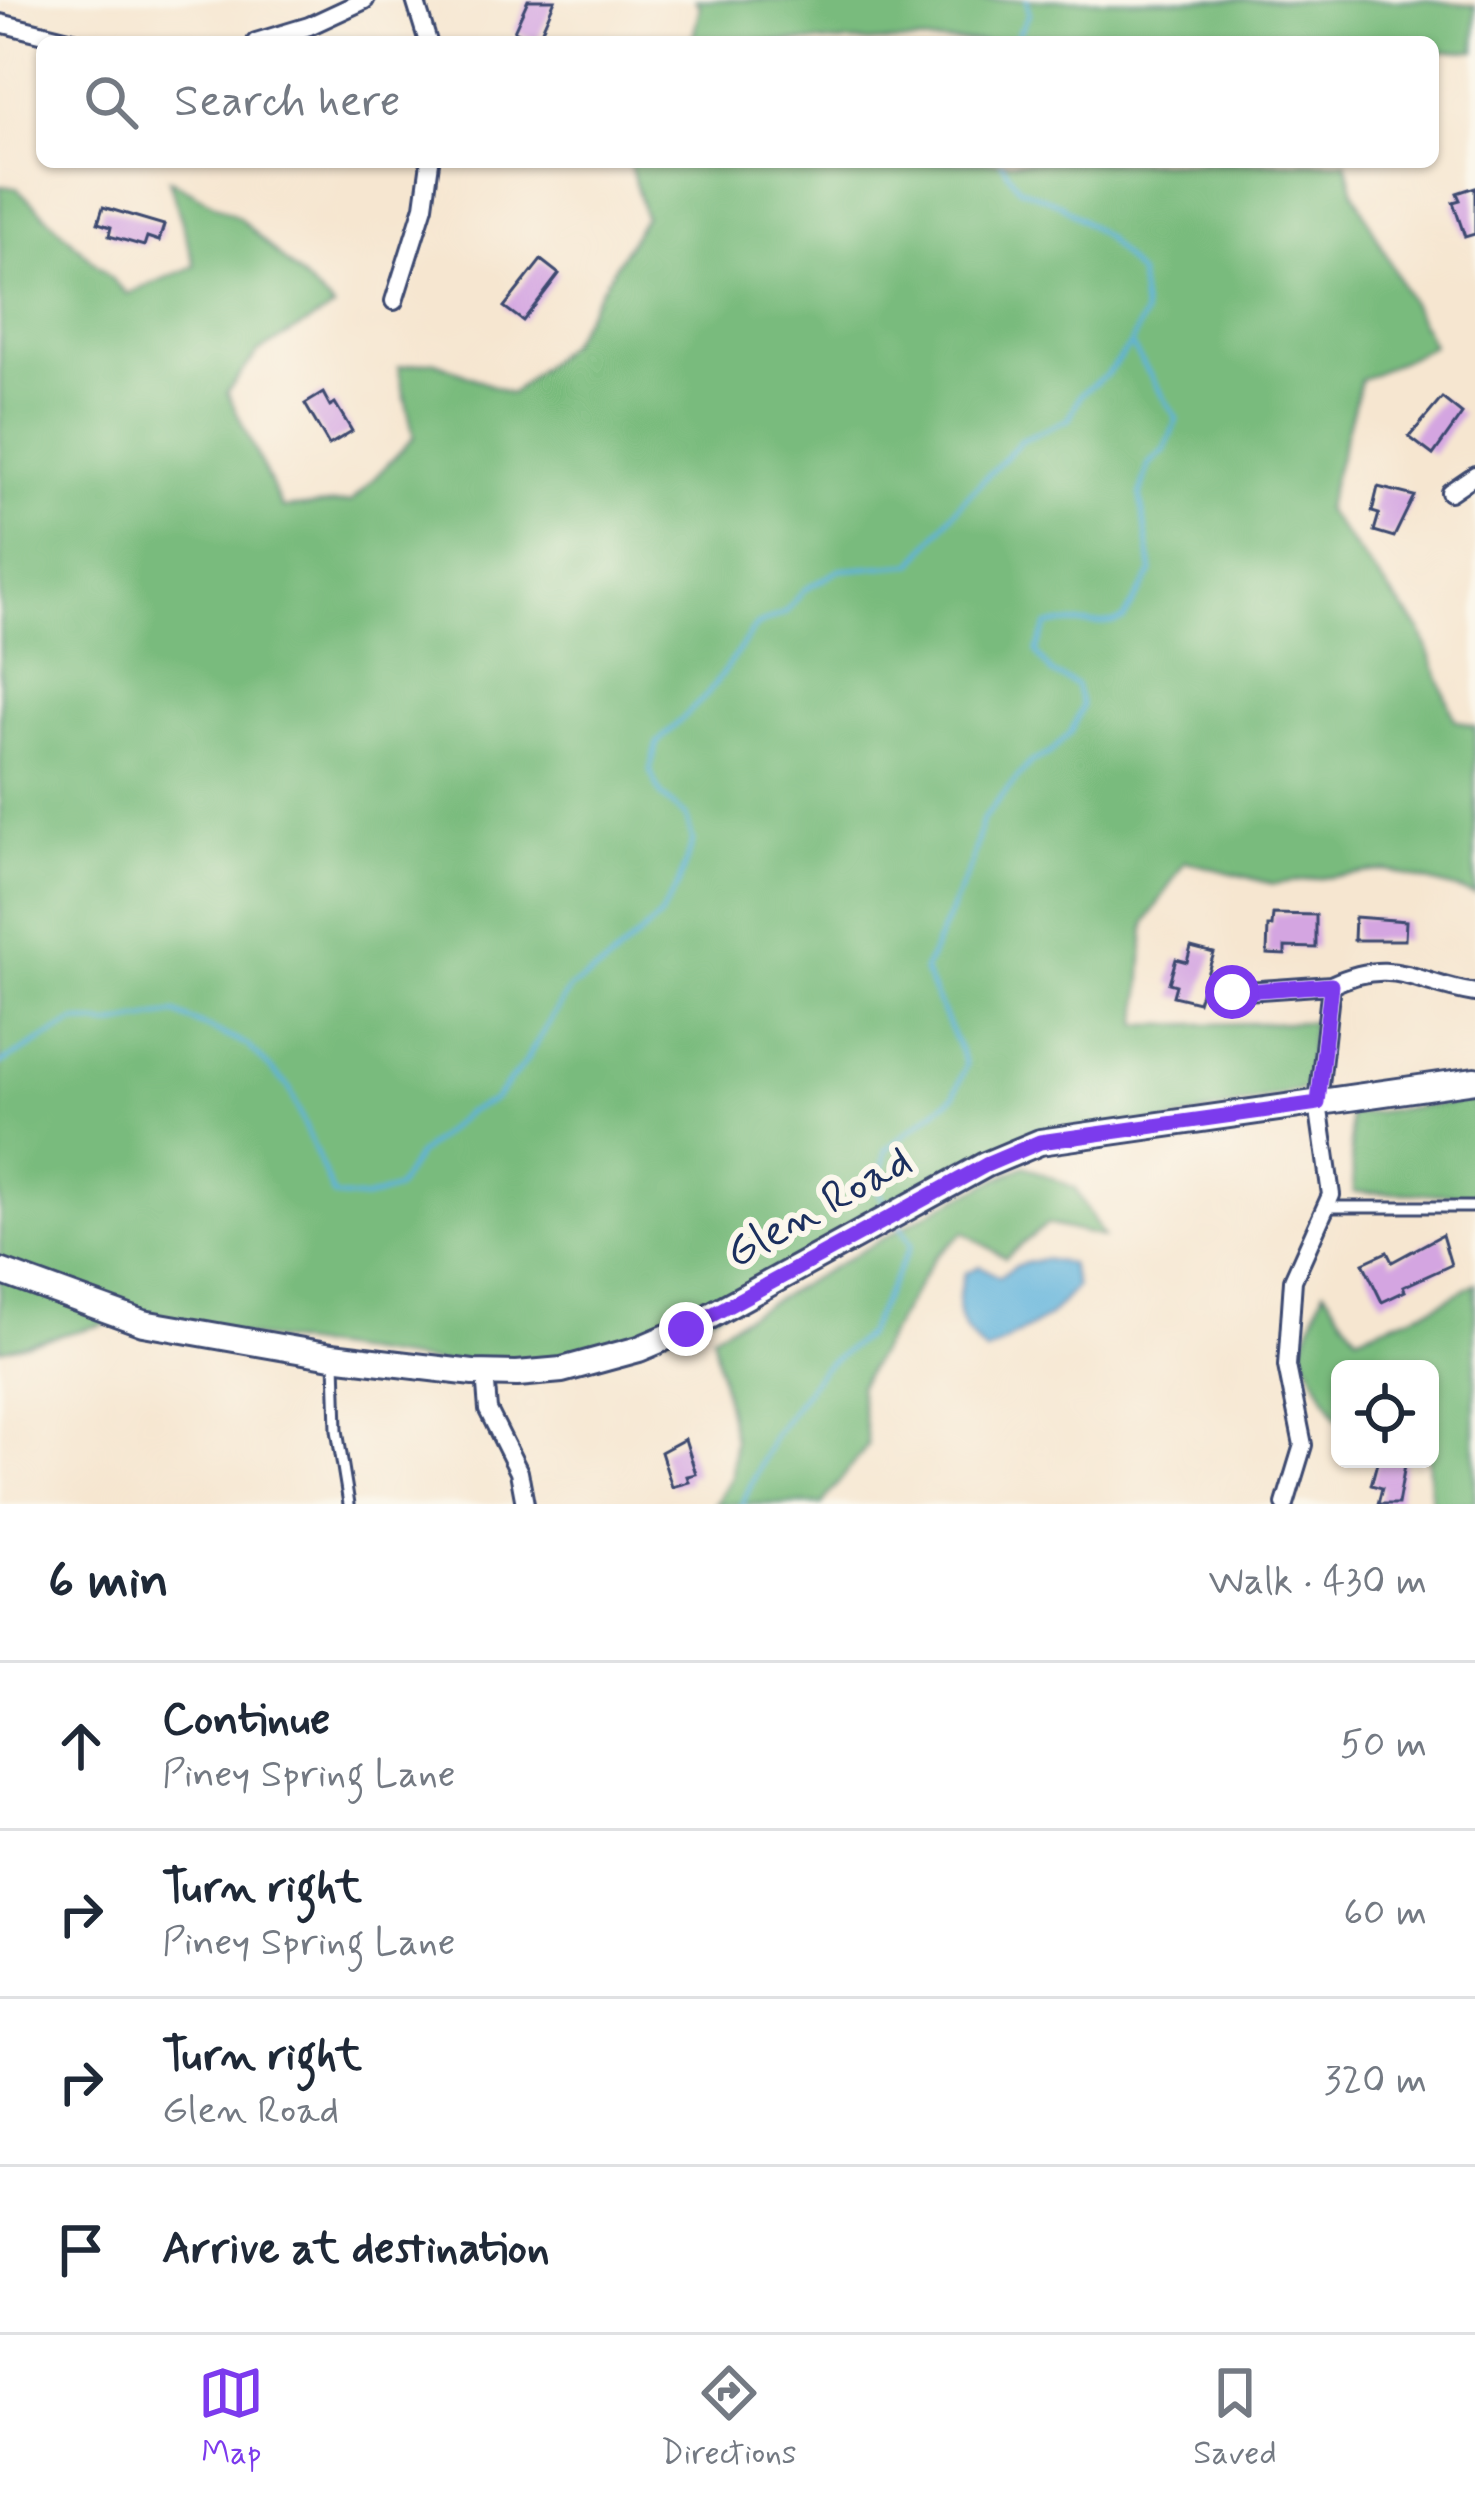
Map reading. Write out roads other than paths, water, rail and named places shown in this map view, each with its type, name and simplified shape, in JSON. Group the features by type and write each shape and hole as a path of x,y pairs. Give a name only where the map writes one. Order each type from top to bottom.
{"main road":[{"name":"Glen Road","path":"0,1271 125,1319 335,1356 485,1373 562,1370 686,1329 986,1165 1040,1142 1475,1080"}],"street":[{"path":"276,36 365,0"},
{"path":"415,0 426,36"},
{"path":"0,23 53,36"},
{"path":"394,301 424,206 429,168"},
{"path":"1450,492 1475,475"},
{"path":"1232,992 1331,985 1362,971 1424,977 1475,994"},
{"path":"1285,1504 1303,1445 1287,1366 1293,1280 1331,1195 1318,1103 1331,985"},
{"path":"485,1373 488,1411 519,1472 525,1504"}],"lane":[{"path":"1326,1207 1475,1207"},
{"path":"335,1356 337,1430 349,1504"}],"water":[{"path":"1043,1259 1070,1264 1076,1287 1048,1317 986,1353 960,1317 965,1273 980,1266 999,1277 1015,1266"}],"waterway":[{"path":"1017,36 1029,14 1027,0"},
{"path":"0,1064 76,1021 109,1025 175,1013 247,1045 289,1087 334,1196 365,1199 396,1189 417,1156 467,1112 494,1100 523,1065 570,988 604,967 659,918 678,885 693,841 686,816 662,796 650,771 657,743 707,695 756,626 785,613 804,590 840,570 913,564 962,502 1022,440 1069,419 1081,394 1106,375 1131,344 1144,315 1139,275 1105,237 1060,204 1019,188 1005,168"},
{"path":"887,1209 879,1191 886,1149 954,1096 966,1064 924,971 971,865 983,819 1031,762 1049,754 1071,732 1082,706 1076,685 1052,673 1036,652 1047,625 1123,620 1152,572 1140,495 1149,464 1165,450 1177,419 1132,346"},
{"path":"742,1504 773,1437 822,1369 866,1335 911,1245 900,1225"}]}
